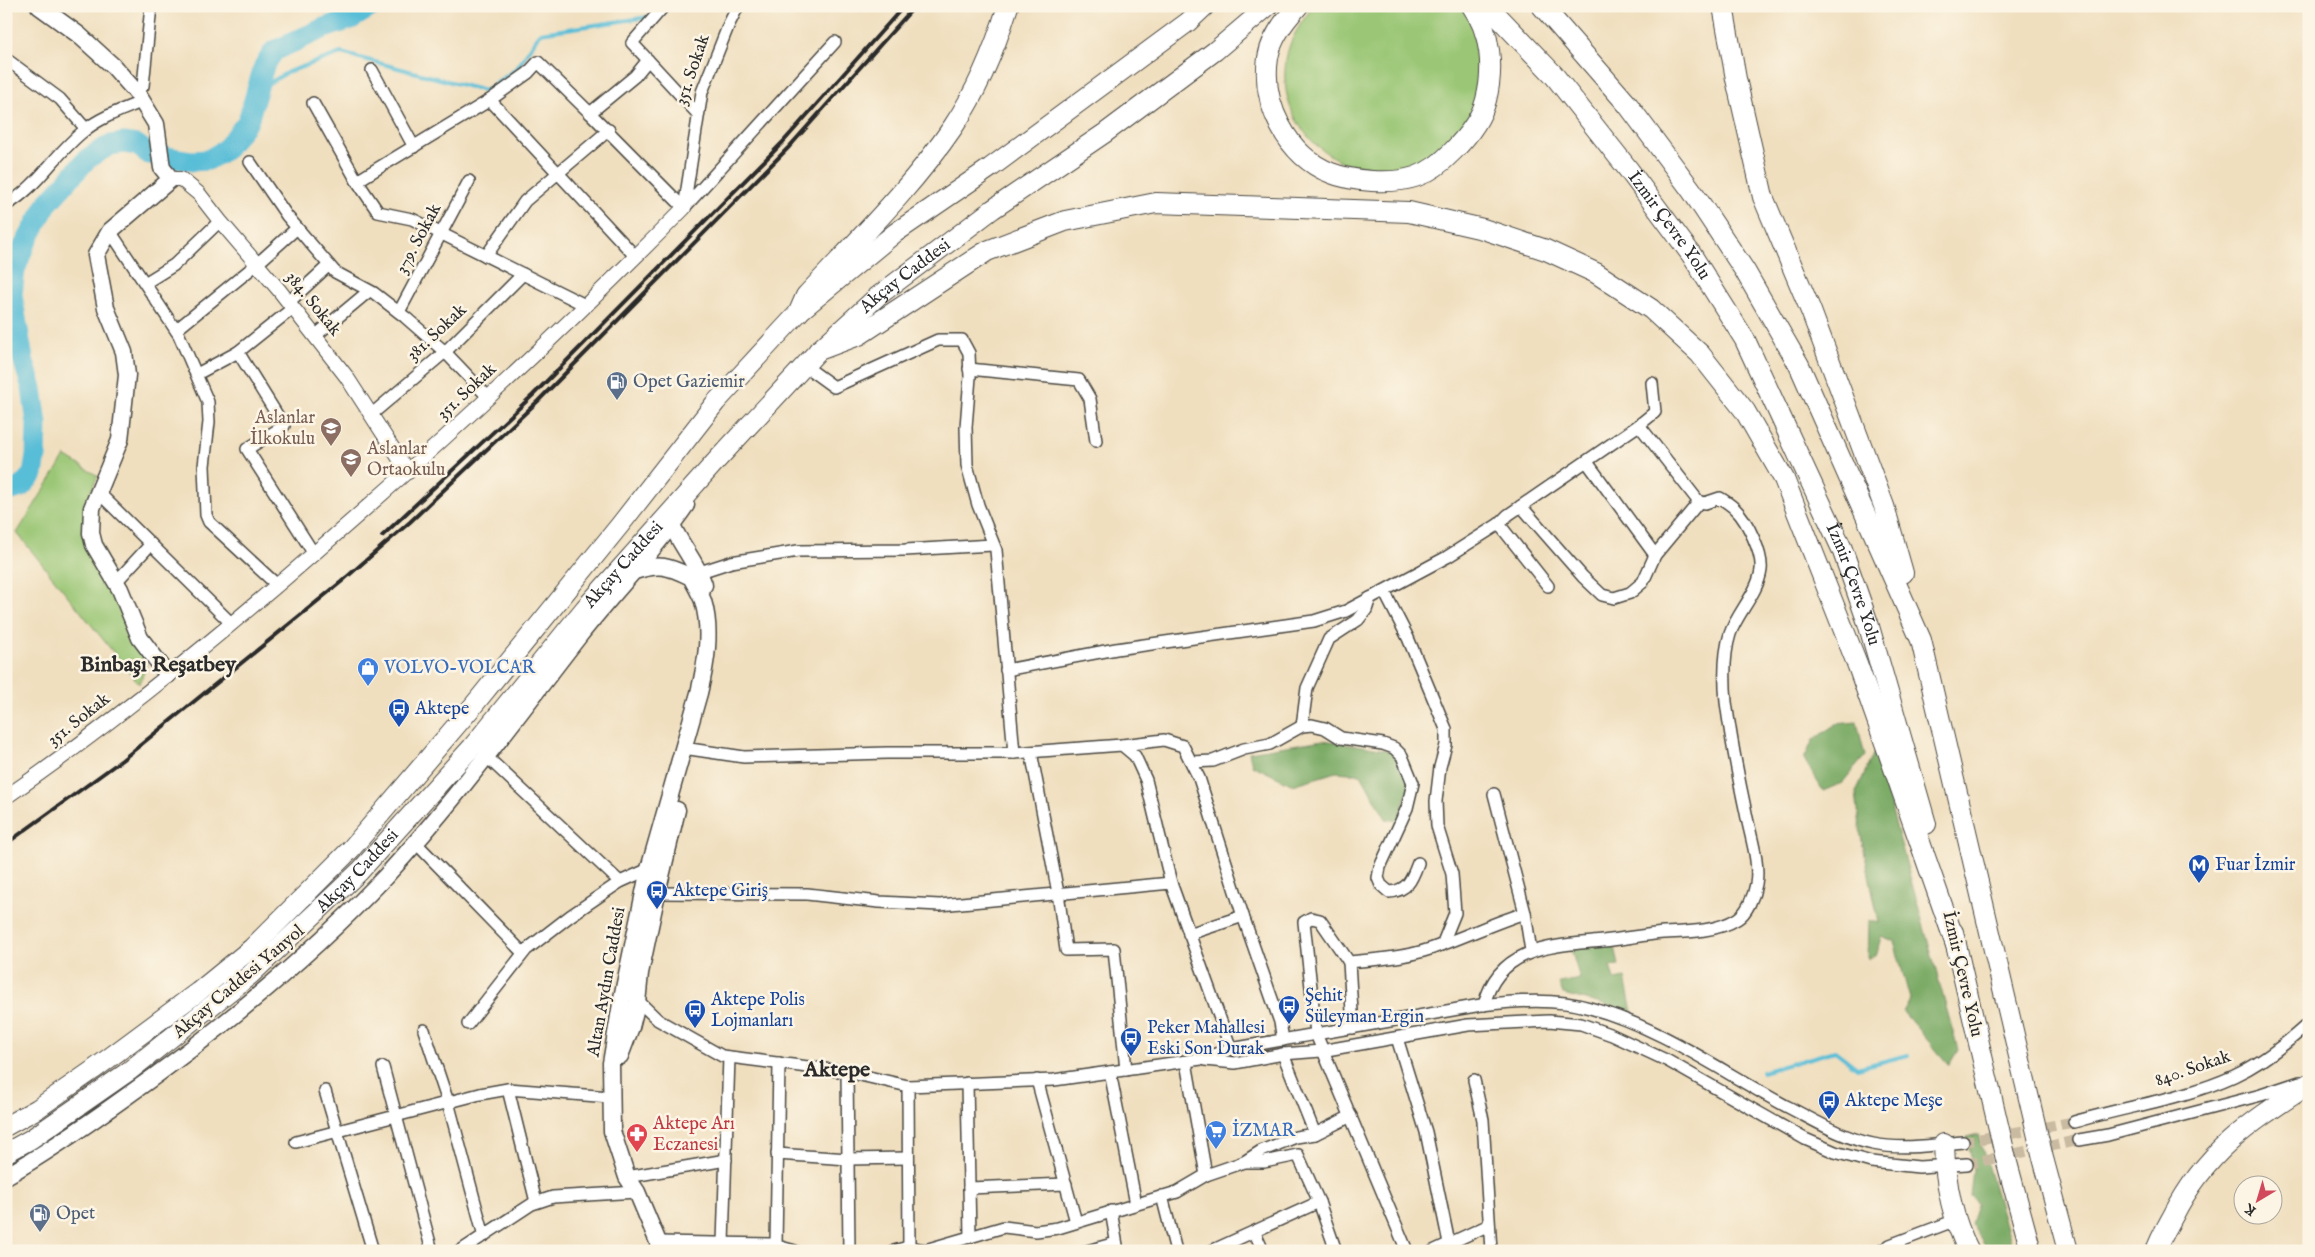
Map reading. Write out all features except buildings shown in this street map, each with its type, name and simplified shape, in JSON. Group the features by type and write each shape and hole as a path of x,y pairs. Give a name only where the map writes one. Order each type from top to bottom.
{"highway":[{"path":"799,312 806,296 896,197 954,126 986,68 1008,6"},
{"name":"Akçay Caddesi","path":"6,1126 37,1109 93,1070 198,992 252,948 351,849 540,623 716,402 799,312 895,234 1014,150 1188,22 1205,6"},
{"name":"Akçay Caddesi","path":"6,1153 31,1139 129,1071 242,981 360,871 472,747 585,608 716,460 819,350 886,290 993,209 1105,133 1184,74 1268,6"},
{"path":"1298,6 1276,36 1268,57 1269,96 1275,115 1295,148 1330,173 1349,178 1389,182 1407,180 1427,172 1442,162 1467,137 1484,108 1490,85 1490,55 1480,18 1472,6"},
{"name":"İzmir Çevre Yolu","path":"1488,6 1553,74 1628,169 1691,254 1745,340 1842,549 1868,623 1916,784 2006,1159 2031,1251"},
{"path":"1542,6 1628,105 1692,191 1745,271 1798,365 1921,640"},
{"path":"1723,6 1736,79 1763,197 1811,311 1884,506 1921,640 2040,1148 2068,1251"},
{"path":"819,350 860,335 987,251 1065,221 1156,203 1409,212 1483,229 1546,250 1596,273 1651,309 1700,354 1745,411 1784,480 1858,666 1956,945"},
{"path":"2156,1251 2194,1180 2218,1151 2252,1121 2309,1084"},
{"path":"1954,1143 1945,1166 1948,1194 1960,1233 1970,1251"}],"main road":[{"path":"39,6 79,35 113,66 139,97 156,124 167,173 110,231 96,255 106,308 124,352 127,375 120,440 92,508 91,533 94,545 116,582 140,638 168,675"},
{"path":"672,525 716,460"},
{"name":"Akçay Caddesi Yanyol","path":"6,1176 96,1119 227,1022 347,914 415,842 487,757 580,634 672,525"},
{"name":"Altan Aydın Caddesi","path":"658,1248 637,1192 627,1176 612,1132 610,1097 611,1079 626,1020 649,869 716,666 714,621 700,572 679,543 672,525"},
{"name":"Altan Aydın Caddesi","path":"630,995 640,973 689,748 705,667 707,634 703,602 691,577 677,570 654,565 635,571"}],"street":[{"path":"6,205 25,192 59,154 86,129 139,97 143,86 151,6"},
{"path":"664,6 632,43 697,113"},
{"name":"351. Sokak","path":"6,797 41,773 168,675 232,624 314,554 489,398 587,306 684,208 697,113 702,92 738,6"},
{"path":"357,181 490,100 528,73 538,62 609,130 684,208 835,42"},
{"path":"6,59 60,99 86,129"},
{"path":"590,113 635,76 648,60"},
{"path":"372,70 414,147"},
{"path":"490,100 636,257"},
{"path":"313,103 357,181 378,212 412,219 587,306"},
{"path":"486,256 525,201 609,130"},
{"path":"250,162 297,228 329,265 347,281 369,291 399,312 444,352 489,398"},
{"name":"384. Sokak","path":"167,173 181,179 199,194 220,222 291,305 346,376 408,472"},
{"name":"379. Sokak","path":"399,312 469,181"},
{"path":"145,283 174,265 220,222"},
{"path":"176,330 257,264 297,228"},
{"path":"110,231 176,330 198,374 208,402 204,466 206,515 209,522 277,585"},
{"path":"198,374 238,352 291,305 329,265"},
{"name":"381. Sokak","path":"372,414 444,352 523,274"},
{"path":"315,336 369,291"},
{"path":"805,366 834,387 938,340 962,340 969,353 966,427 967,465 978,506 993,544 1002,614 1014,753"},
{"path":"238,352 284,426 247,449 314,554"},
{"path":"969,369 1079,380 1090,399 1096,441"},
{"path":"1006,670 1116,649 1314,621 1346,611 1447,557 1499,524 1521,506 1639,425 1655,412 1652,383"},
{"path":"1484,1004 1487,993 1496,977 1511,962 1531,951 1564,945 1684,933 1726,924 1738,919 1744,912 1751,900 1756,883 1756,860 1730,733 1724,688 1725,655 1737,617 1754,588 1761,570 1757,544 1736,509 1720,498 1705,503 1699,502 1639,425"},
{"path":"1587,462 1655,555"},
{"path":"99,493 232,624"},
{"path":"1521,506 1583,577 1602,595 1614,598 1630,593 1643,582 1655,555 1699,502"},
{"path":"1499,524 1548,586"},
{"path":"116,582 151,544"},
{"path":"700,572 731,562 798,551 905,550 993,544"},
{"path":"1384,591 1408,638 1446,729 1446,745 1440,767 1436,800 1437,826 1452,874 1456,913 1442,945"},
{"path":"1302,726 1307,688 1329,639 1358,620 1366,610 1370,598"},
{"path":"1192,762 1212,761 1244,750 1270,744 1302,726 1318,726 1341,738 1383,744 1394,748 1402,756 1413,783 1407,808 1380,867 1378,878 1381,885 1389,892 1398,892 1410,884 1418,863"},
{"path":"689,748 744,757 878,753 1014,753 1164,740 1183,746 1200,778 1243,916 1280,1022 1283,1040"},
{"path":"1122,745 1135,756 1146,780 1171,883 1231,1049"},
{"path":"1031,752 1058,893 1066,950 1114,949 1126,1070"},
{"path":"487,757 620,882"},
{"path":"1494,794 1525,913 1531,951"},
{"path":"415,842 523,953"},
{"path":"468,1024 523,953 570,916 620,882 649,869"},
{"path":"657,893 807,894 879,902 940,905 1171,883"},
{"path":"1350,962 1402,957 1442,945 1494,922 1525,913"},
{"path":"1189,934 1243,916"},
{"path":"1353,1028 1350,962 1320,920 1311,918 1304,922 1316,1034 1407,1251"},
{"path":"630,995 658,1020 722,1056 847,1072 908,1086 1038,1080 1201,1060 1231,1049 1484,1004 1519,1002 1589,1007 1663,1036 1779,1102 1853,1139 1872,1144 1904,1148 1954,1143"},
{"path":"626,1020 658,1020"},
{"path":"1201,1060 1235,1063 1283,1054 1322,1051 1468,1025 1549,1021 1581,1024 1612,1034 1668,1061 1805,1140 1835,1152 1871,1162 1919,1167 1968,1164"},
{"name":"840. Sokak","path":"2074,1122 2196,1090 2233,1076 2267,1058 2309,1023"},
{"path":"424,1030 448,1102 484,1236"},
{"path":"2295,1036 2309,1037"},
{"path":"1397,1038 1426,1132 1450,1243"},
{"path":"1283,1054 1315,1134"},
{"path":"723,1243 729,1056"},
{"path":"1186,1062 1206,1175"},
{"path":"776,1245 779,1063"},
{"path":"383,1067 432,1251"},
{"path":"847,1072 849,1251"},
{"path":"1110,1072 1136,1204"},
{"path":"1038,1080 1076,1222"},
{"path":"1474,1080 1483,1120 1491,1251"},
{"path":"2079,1140 2108,1135 2261,1095 2309,1080"},
{"path":"967,1084 970,1237"},
{"path":"908,1086 909,1249"},
{"path":"508,1089 536,1202"},
{"path":"296,1142 336,1133 396,1115 424,1110 448,1102 508,1089 610,1097"},
{"path":"325,1091 336,1133 373,1251"},
{"path":"894,1251 909,1249 925,1250 1004,1226 1036,1231 1058,1228 1177,1192 1206,1175 1244,1162 1260,1150 1296,1137 1315,1134 1351,1116"},
{"path":"777,1154 848,1159 908,1158"},
{"path":"1244,1162 1264,1162 1298,1155 1319,1202 1336,1251"},
{"path":"627,1176 726,1160"},
{"path":"969,1188 1066,1184"},
{"path":"460,1251 505,1223 514,1214 536,1202 553,1197 637,1192"},
{"path":"1162,1196 1176,1251"},
{"path":"1211,1251 1229,1247 1319,1202"},
{"path":"1087,1251 1117,1247 1111,1211"},
{"path":"1887,1249 1956,1220"},
{"path":"1433,1251 1489,1225"},
{"path":"1255,1233 1263,1251"},
{"path":"658,1248 723,1243 776,1245 795,1251"}],"green space":[{"path":"1313,6 1461,6 1471,24 1477,46 1480,80 1478,97 1473,112 1456,139 1423,163 1395,171 1365,170 1338,160 1314,143 1296,120 1286,92 1286,60 1288,52 1300,25"},
{"path":"65,456 98,476 87,500 131,634 147,665 139,684 17,533"},
{"path":"1857,722 1865,756 1842,783 1823,791 1804,759 1813,740 1836,724"},
{"path":"1323,740 1394,751 1410,784 1398,821 1386,819 1361,774 1336,772 1293,785 1252,765 1249,752"},
{"path":"1875,750 1958,1050 1949,1065 1903,1012 1910,999 1894,941 1881,936 1877,954 1868,960 1869,920 1879,923 1861,836 1856,792"},
{"path":"1614,942 1619,965 1610,966 1614,980 1625,978 1632,1012 1563,994 1559,983 1580,979 1570,946"},
{"path":"1978,1134 2013,1251 1989,1251 1971,1224 1977,1203 1970,1196 1973,1168 1967,1137"}],"waterway":[{"path":"6,492 21,487 33,474 36,456 37,424 32,388 23,359 12,295 15,270 24,246 47,204 88,158 110,145 124,143 137,145 149,154 192,161 208,160 225,150 248,121 264,66 274,51 324,28 351,19 372,6"},
{"path":"257,90 288,72 341,53 485,91 517,68 540,33 649,17"},
{"path":"1762,1072 1835,1051 1857,1068 1908,1055"}],"tunnel":[{"path":"1963,1142 2074,1122"},
{"path":"1967,1164 2079,1140"}],"railway":[{"path":"382,536 533,395 783,142 904,6"},
{"path":"6,844 122,760 341,582 410,522 538,401 789,147 915,6"}],"place":[{"name":"Opet Gaziemir","path":"617,401"},
{"name":"Aslanlar İlkokulu","path":"331,447"},
{"name":"Aslanlar Ortaokulu","path":"351,478"},
{"name":"VOLVO-VOLCAR","path":"368,687"},
{"name":"Aktepe","path":"399,728"},
{"name":"Fuar İzmir","path":"2199,884"},
{"name":"Aktepe Giriş","path":"657,910"},
{"name":"Şehit Süleyman Ergin","path":"1289,1025"},
{"name":"Aktepe Polis Lojmanları","path":"695,1029"},
{"name":"Peker Mahallesi Eski Son Durak","path":"1131,1057"},
{"name":"Aktepe Meşe","path":"1829,1120"},
{"name":"İZMAR","path":"1216,1150"},
{"name":"Aktepe Arı Eczanesi","path":"637,1153"},
{"name":"Opet","path":"40,1233"}],"district":[{"name":"Binbaşı Reşatbey","path":"158,665"},
{"name":"Aktepe","path":"837,1070"}]}
